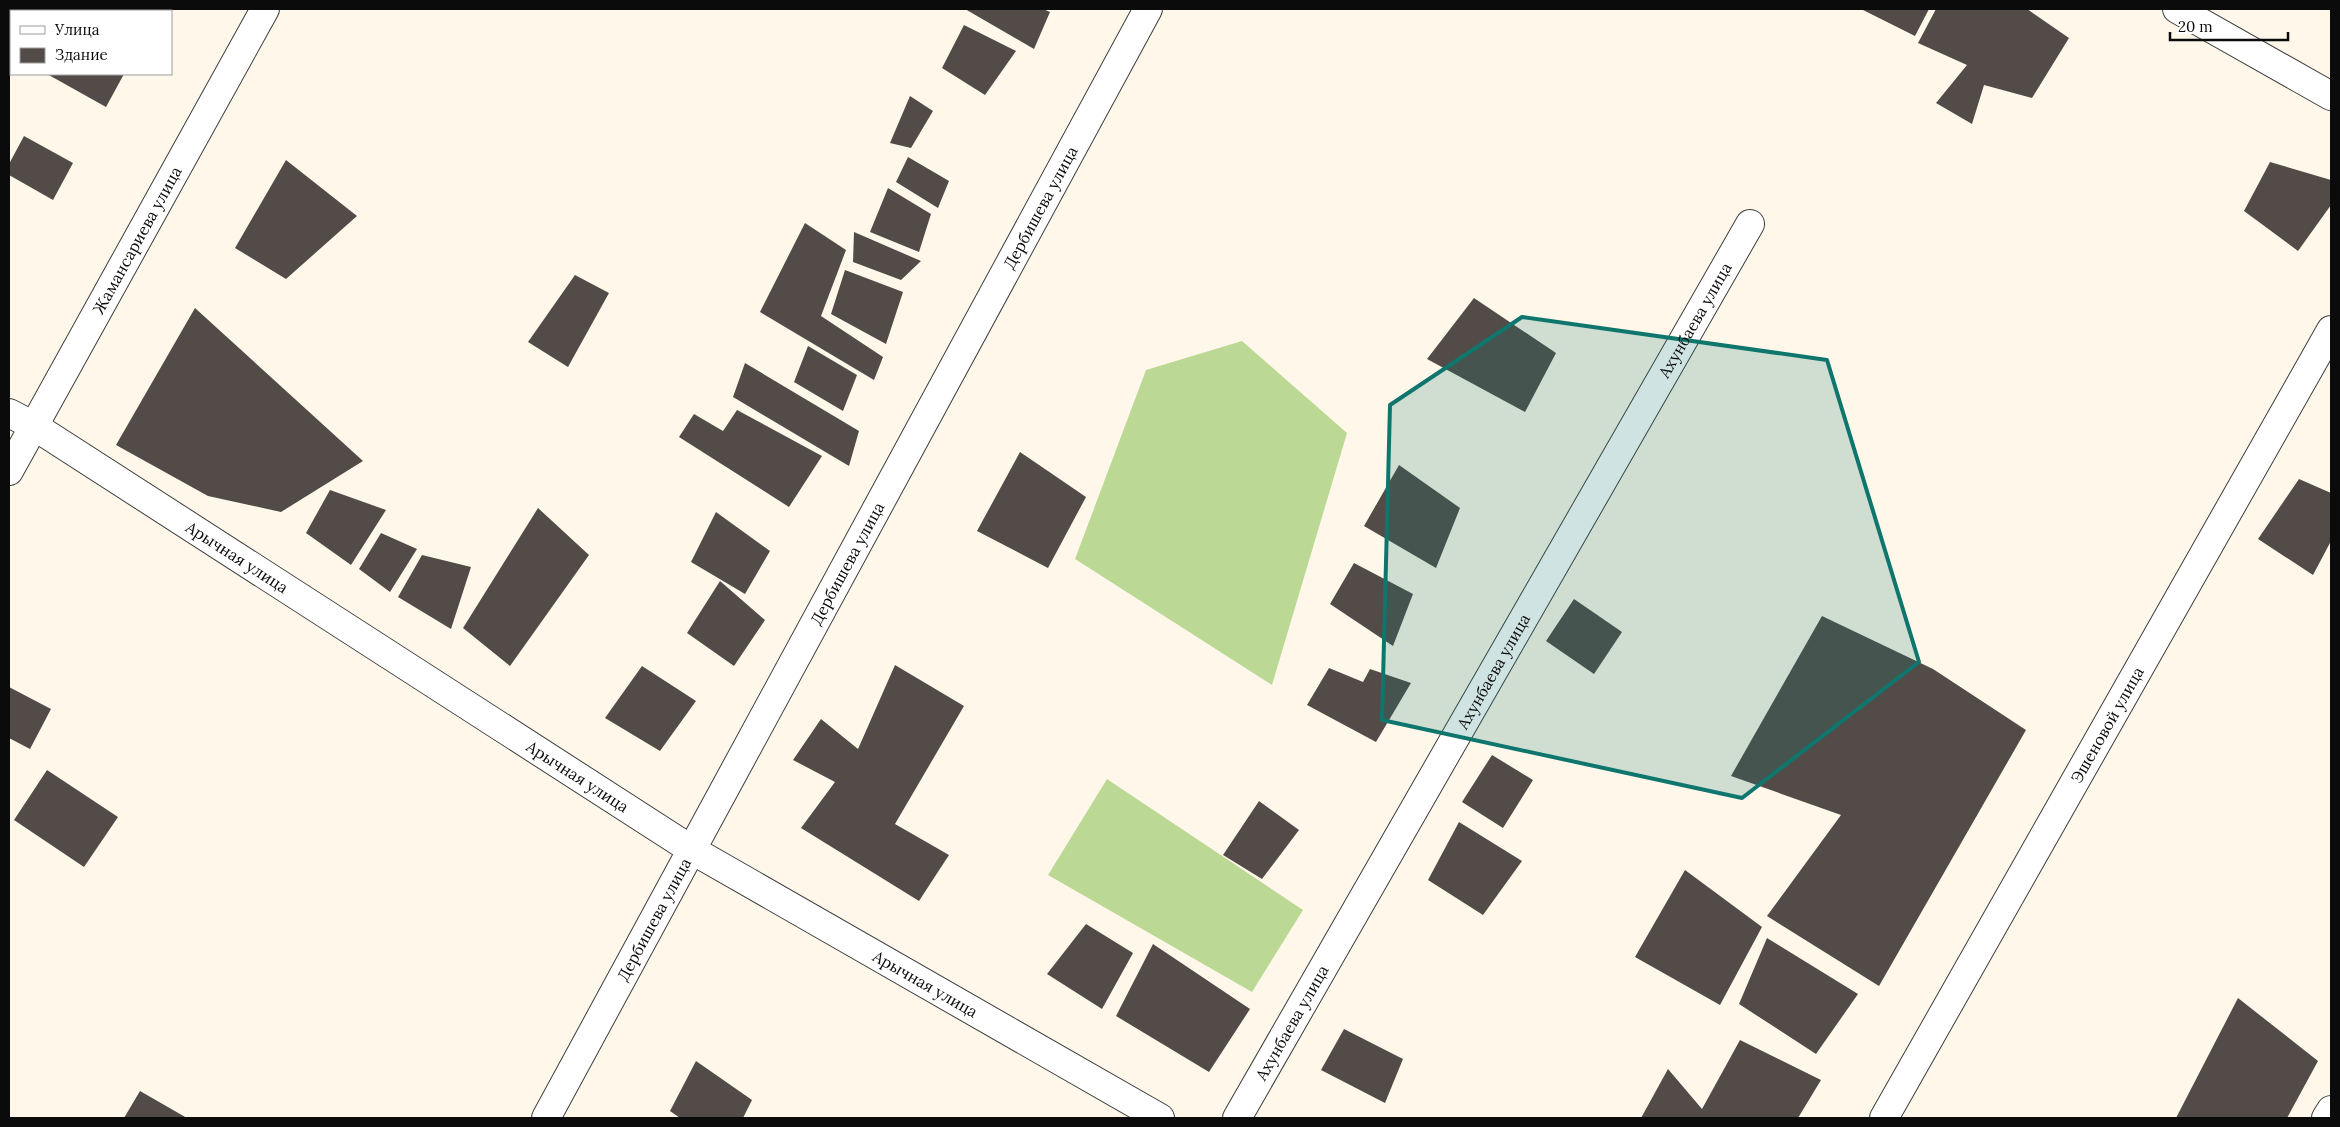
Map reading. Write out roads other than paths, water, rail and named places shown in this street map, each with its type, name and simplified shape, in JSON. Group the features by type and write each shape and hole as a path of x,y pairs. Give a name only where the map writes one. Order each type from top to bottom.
{"street":[{"name":"Жамансариева улица","path":"9,471 265,9"},
{"name":"Дербишева улица","path":"546,1118 1148,9"},
{"path":"2177,9 2331,96"},
{"name":"Ахунбаева улица","path":"1237,1118 1750,224"},
{"name":"Эшеновой улица","path":"1884,1118 2331,330"},
{"name":"Арычная улица","path":"9,413 34,426 692,850 1160,1118"},
{"path":"2326,1118 2331,1110"}]}
